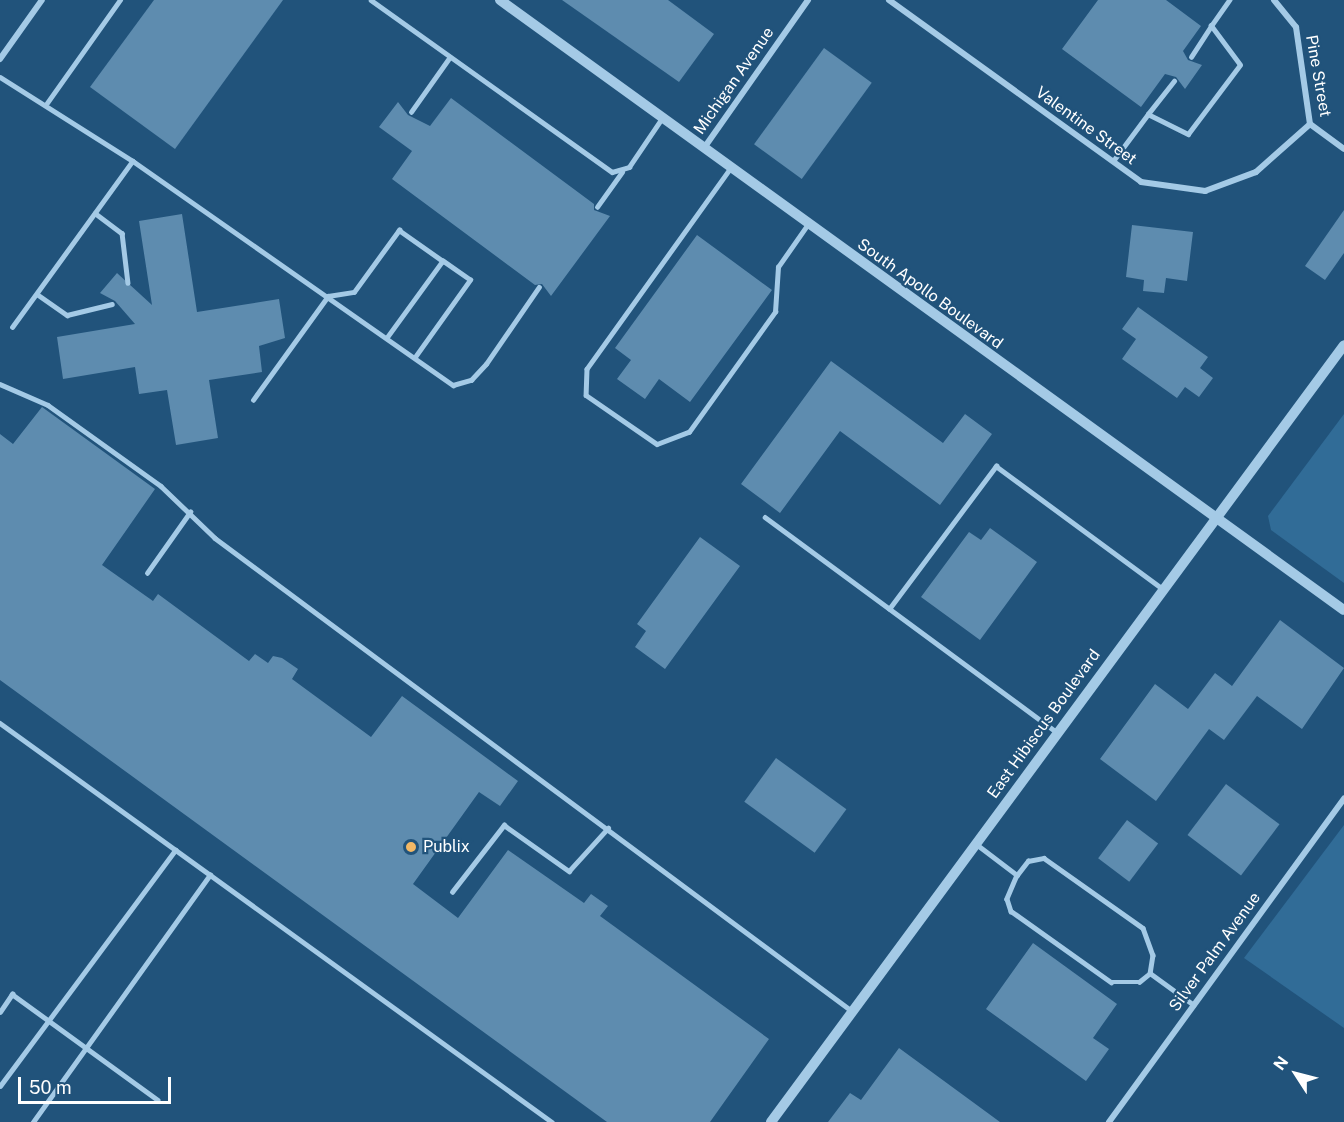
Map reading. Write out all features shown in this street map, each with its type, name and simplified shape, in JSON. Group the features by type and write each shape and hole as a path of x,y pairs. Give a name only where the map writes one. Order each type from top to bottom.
{"street":[{"path":"0,59 42,0"},
{"name":"South Apollo Boulevard","path":"500,0 1344,610"},
{"name":"Michigan Avenue","path":"704,148 808,0"},
{"name":"Valentine Street","path":"889,0 1141,182 1205,191 1257,172 1310,124"},
{"name":"Pine Street","path":"1274,0 1296,27 1310,124 1344,148"},
{"name":"East Hibiscus Boulevard","path":"771,1122 1344,345"},
{"name":"Silver Palm Avenue","path":"1108,1122 1344,798"}],"lane":[{"path":"47,102 120,0"},
{"path":"370,0 612,172 622,172"},
{"path":"1191,57 1229,0"},
{"path":"1148,114 1188,134 1240,65 1211,26"},
{"path":"411,112 450,57"},
{"path":"0,77 47,102 133,160 453,385 471,380 539,287"},
{"path":"1113,161 1174,81"},
{"path":"597,207 662,118"},
{"path":"13,327 133,160"},
{"path":"731,168 587,369 586,395 657,444 689,432 775,312 781,260 808,224"},
{"path":"95,213 122,233 128,283"},
{"path":"253,400 328,296 354,292 399,230 470,280 415,357"},
{"path":"387,338 443,261"},
{"path":"37,294 67,315 112,304"},
{"path":"0,384 48,405 190,512 215,538 852,1011"},
{"path":"889,609 996,466 1163,589"},
{"path":"147,573 190,512"},
{"path":"765,517 1057,732"},
{"path":"0,723 552,1122"},
{"path":"452,892 504,825 569,871 608,828"},
{"path":"975,843 1017,875"},
{"path":"0,1086 175,850"},
{"path":"1044,858 1143,928 1153,955 1150,973 1139,982 1111,982 1011,911 1007,899 1017,875 1028,861 1044,858"},
{"path":"33,1122 210,875"},
{"path":"1150,973 1194,1005"},
{"path":"0,1012 12,994 158,1100"}],"shaded area":[{"path":"1344,414 1344,583 1271,530 1268,516"},
{"path":"1344,825 1344,1028 1244,958"}],"building":[{"path":"154,0 283,0 175,149 90,87"},
{"path":"562,0 668,0 714,34 679,82"},
{"path":"1098,0 1166,0 1201,26 1183,51 1188,60 1202,65 1185,89 1176,77 1165,74 1141,107 1062,49"},
{"path":"824,48 872,83 802,179 754,144"},
{"path":"451,98 594,204 594,210 610,216 551,296 542,284 535,285 392,179 412,151 379,127 398,102 408,115 430,126"},
{"path":"1344,210 1344,253 1325,280 1305,266"},
{"path":"182,214 197,312 279,299 285,338 259,346 262,372 209,380 218,438 176,445 167,390 139,394 135,367 63,379 57,337 135,324 115,301 100,293 117,273 152,305 139,221"},
{"path":"1132,225 1193,232 1187,281 1166,278 1164,293 1143,291 1144,280 1126,277"},
{"path":"697,235 772,290 690,402 659,379 645,399 617,379 631,360 615,348"},
{"path":"1138,307 1208,357 1200,368 1213,378 1199,397 1185,387 1177,398 1122,359 1136,339 1122,329"},
{"path":"831,361 943,443 965,414 992,434 940,505 840,431 780,513 741,484"},
{"path":"42,407 155,489 102,565 153,601 158,594 249,661 255,654 268,663 273,656 282,658 298,669 292,679 371,737 402,696 518,781 500,806 479,792 413,884 458,918 508,850 584,903 591,894 608,906 600,916 769,1039 710,1122 607,1122 0,680 0,434 13,444"},
{"path":"990,528 1037,562 980,640 921,597 969,532 981,540"},
{"path":"700,537 740,566 665,669 635,647 646,631 637,624"},
{"path":"1280,620 1344,668 1302,729 1257,696 1224,740 1209,729 1156,801 1100,759 1155,684 1188,709 1215,673 1232,686"},
{"path":"776,758 846,809 815,853 744,802"},
{"path":"1226,784 1280,824 1241,875 1187,835"},
{"path":"1127,820 1158,843 1129,882 1098,858"},
{"path":"1033,943 1117,1004 1093,1038 1109,1049 1086,1081 986,1009"},
{"path":"899,1048 1000,1122 828,1122 850,1093 861,1100"}],"place":[{"name":"Publix","path":"411,847"}]}
